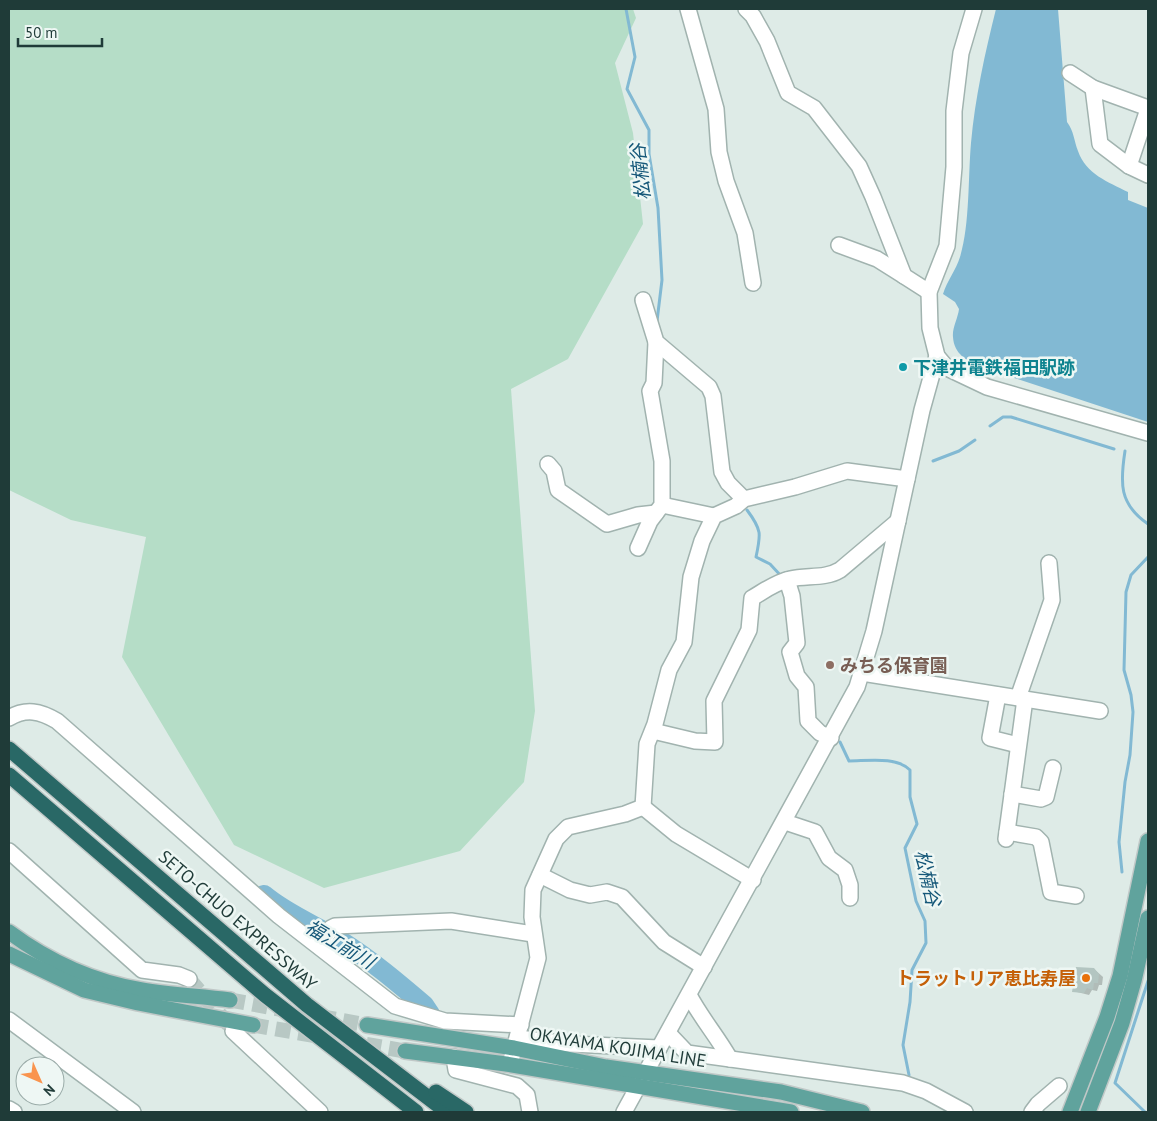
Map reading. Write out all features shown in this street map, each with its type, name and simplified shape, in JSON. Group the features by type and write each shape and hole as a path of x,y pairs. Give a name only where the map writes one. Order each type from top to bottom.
{"highway":[{"name":"SETO-CHUO EXPRESSWAY","path":"10,750 307,1005 447,1112"},
{"path":"9,775 265,995 416,1112"},
{"path":"307,1005 466,1112"},
{"path":"396,1098 403,1112"}],"main road":[{"path":"1070,1112 1107,1017 1120,976 1148,841"},
{"path":"1088,1112 1122,1023 1134,981 1148,918"},
{"path":"9,932 36,952 89,976 141,990 230,1000"},
{"path":"9,954 84,990 138,1003 253,1025"},
{"name":"OKAYAMA KOJIMA LINE","path":"367,1024 518,1037 606,1066 781,1092 862,1112"},
{"name":"OKAYAMA KOJIMA LINE","path":"405,1051 510,1064 637,1088 791,1112"}],"street":[{"path":"688,9 716,109 719,152 726,181 745,233 753,283"},
{"path":"746,9 753,16 767,41 788,93 814,108 859,166 904,276"},
{"path":"974,9 961,53 954,111 954,167 947,246 929,292 930,328 937,356 947,368 987,387 1148,433"},
{"path":"1070,73 1093,88 1148,109 1129,166"},
{"path":"1093,88 1100,144 1129,166 1148,174"},
{"path":"839,245 877,259 929,292"},
{"path":"638,548 659,509 662,461 650,391 655,377 656,342 643,300"},
{"path":"656,342 709,388 713,396 722,472 728,483 744,499"},
{"path":"624,1112 785,822 862,673 874,631 922,410 937,356"},
{"path":"548,464 554,471 558,490 606,524 659,509 714,516 736,506 744,499 795,487 847,471 907,479"},
{"path":"643,806 647,744 653,730 669,670 684,642 691,577 702,541 714,516"},
{"path":"653,730 695,741 715,742 714,701 749,630 752,598 772,586 787,580 832,575 898,521"},
{"path":"1049,563 1052,600 1021,698 1018,745 1007,836 1036,836 1041,842 1051,892 1076,896"},
{"path":"787,580 792,596 797,643 790,652 797,676 806,687 808,720 820,733 830,738"},
{"path":"862,673 998,696 1100,710"},
{"path":"998,696 990,738 1018,745"},
{"path":"9,717 17,713 34,711 45,714 57,721 279,916 324,939 395,1006 406,1011 445,1021 518,1037 570,1044 659,1048"},
{"path":"1012,794 1041,799 1046,797 1053,768"},
{"path":"510,1064 538,958 533,934 533,890 556,839 568,827 625,814 643,806"},
{"path":"643,806 676,834 753,880"},
{"path":"785,822 814,832 829,858 845,870 850,885 850,898"},
{"path":"9,852 142,970 179,975 189,980"},
{"path":"540,875 570,890 590,895 607,892 622,897 664,942 704,967"},
{"path":"324,939 335,926 451,922 533,934"},
{"path":"689,995 698,1013 717,1035 730,1059"},
{"path":"9,1020 133,1112"},
{"path":"234,1031 320,1112"},
{"path":"668,1033 687,1053 903,1083 926,1091 965,1112"},
{"path":"454,1057 456,1070 518,1086 526,1095 530,1112"},
{"path":"1032,1112 1038,1104 1059,1086"},
{"path":"9,1109 14,1112"}],"green space":[{"path":"9,9 633,9 636,18 615,63 633,133 643,224 568,359 511,389 535,711 524,782 460,851 324,888 234,845 122,657 146,537 71,520 9,490"}],"water":[{"path":"996,9 1058,9 1067,122 1073,132 1078,151 1086,166 1098,176 1128,192 1128,200 1148,208 1148,422 981,367 962,356 954,343 953,330 959,309 955,302 943,294 958,262 966,230 975,109"}],"building":[{"name":"トラットリア恵比寿屋","path":"1076,967 1094,968 1099,974 1098,983 1094,983 1093,990 1087,988 1084,993 1072,992"}],"waterway":[{"name":"松楠谷","path":"626,9 635,57 627,89 649,130 649,154 658,208 662,280 657,321"},
{"path":"990,426 1003,417 1011,417 1114,449"},
{"path":"933,461 959,451 975,440"},
{"path":"1125,451 1122,473 1124,492 1131,509 1148,524"},
{"name":"松楠谷","path":"747,510 759,532 756,557 770,564 782,577"},
{"path":"1122,872 1119,842 1125,782 1130,755 1133,712 1131,695 1124,670 1126,592 1131,575 1148,557"},
{"name":"松楠谷","path":"840,742 849,761 889,761 910,770 910,797 917,824 905,848 916,901 925,921 926,943 912,970 910,1002 903,1045 909,1075"},
{"name":"福江前川","path":"264,895 282,908 341,941 363,956 424,1005 430,1014"},
{"path":"1145,1112 1115,1083 1148,981"}],"tunnel":[{"path":"189,979 229,1025"},
{"path":"230,1000 367,1025"},
{"path":"253,1025 405,1051"}],"place":[{"name":"下津井電鉄福田駅跡","path":"903,367"},
{"name":"みちる保育園","path":"830,665"},
{"name":"トラットリア恵比寿屋","path":"1086,978"}]}
